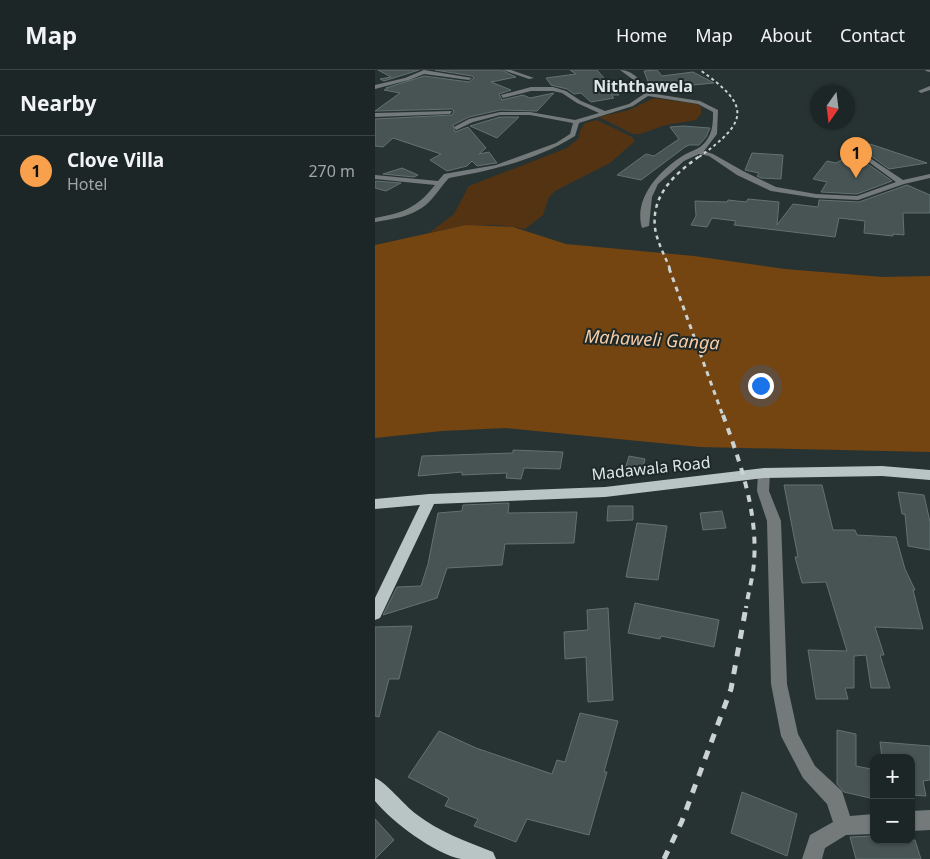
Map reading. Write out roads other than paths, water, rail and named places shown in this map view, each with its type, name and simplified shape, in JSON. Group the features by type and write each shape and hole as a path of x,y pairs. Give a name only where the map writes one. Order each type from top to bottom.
{"main road":[{"name":"Madawala Road","path":"375,504 429,499 605,492 764,473 882,471 930,474"},
{"path":"375,612 406,551 429,499"},
{"path":"375,787 398,813 425,833 486,859"}],"street":[{"path":"505,70 531,78"},
{"path":"623,70 641,83 647,94"},
{"path":"375,87 407,79 426,71 469,78"},
{"path":"503,96 531,89 553,88 605,113"},
{"path":"921,90 930,88"},
{"path":"456,128 473,119 507,112 541,114 576,122 586,117 633,106 647,94"},
{"path":"647,94 700,103 716,111 716,128 712,142 699,152"},
{"path":"375,115 450,112"},
{"path":"375,220 399,215 417,208 425,202 440,182 454,174 498,167 558,144 573,135 576,122"},
{"path":"645,226 645,206 651,186 659,176 692,153 699,152 711,155 757,181 785,192 858,198 903,182 930,176"},
{"path":"861,157 868,159 903,182"},
{"path":"375,177 440,182"},
{"path":"764,473 763,491 774,521 779,684 790,736 809,772 835,798 844,826"},
{"path":"915,822 930,820"},
{"path":"812,859 817,842 844,826 870,824"}],"water":[{"name":"Mahaweli Ganga","path":"466,225 513,227 566,244 694,256 785,269 883,277 930,276 930,452 700,447 506,428 442,431 375,438 375,245"}],"railway":[{"path":"699,157 728,133 735,123 737,113 735,103 728,93 700,70"},
{"path":"670,269 656,233 655,216 657,205 661,195 674,177 701,155"},
{"path":"669,268 723,416"},
{"path":"723,415 746,487 753,525 755,543 753,574 746,608"},
{"path":"664,859 682,821 731,689 746,607"}],"place":[{"name":"Clove Villa","path":"856,178"}],"district":[{"name":"Niththawela","path":"643,86"}]}
